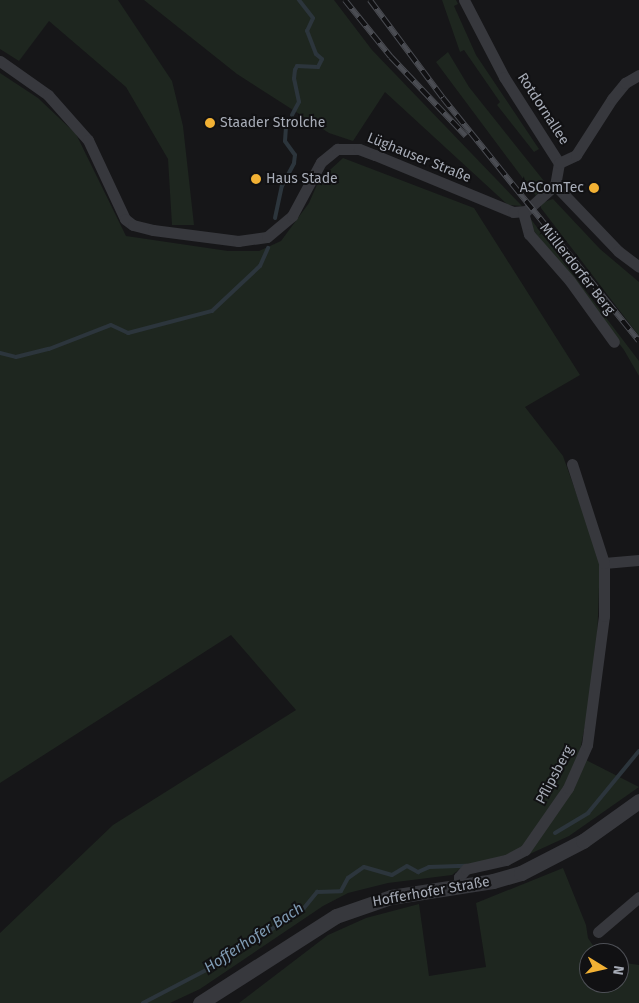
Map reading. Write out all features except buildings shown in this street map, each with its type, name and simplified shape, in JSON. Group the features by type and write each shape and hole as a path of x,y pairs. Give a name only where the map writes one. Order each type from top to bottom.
{"street":[{"name":"Rotdornallee","path":"464,0 504,77 560,163 555,185"},
{"name":"Lüghauser Straße","path":"0,61 48,95 88,140 125,219 134,225 238,241 267,237 292,216 326,156 337,149 348,148 391,160 503,209 523,212"},
{"path":"560,163 576,155 612,99 625,83 639,75"},
{"path":"523,212 555,185 618,251 639,267"},
{"name":"Müllerdorfer Berg","path":"523,212 529,234 570,281 614,342"},
{"name":"Pflipsberg","path":"459,887 459,877 466,869 506,860 525,850 550,817 579,767 588,745 598,671 604,563 572,464"},
{"path":"604,563 639,560"},
{"name":"Hofferhofer Straße","path":"200,1003 299,937 342,913 391,897 459,887 521,873 552,860 639,801"},
{"path":"598,932 639,897"}],"shaded area":[{"path":"0,0 118,0 172,81 183,126 194,225 172,225 168,159 126,87 49,21 19,61 0,49"},
{"path":"144,0 334,0 372,50 522,206 508,205 385,92 353,141 329,133 237,74"},
{"path":"442,0 456,0 458,4 454,6 476,55 539,149 534,152 497,105 500,102 464,50 460,52"},
{"path":"448,52 469,87 544,181 536,196 436,62"},
{"path":"0,73 38,98 76,134 126,236 228,251 259,251 281,241 309,203 319,180 343,158 474,208 580,375 525,407 563,456 600,560 596,670 577,766 524,846 507,855 464,866 452,875 388,883 348,893 323,906 200,989 170,1003 0,1003 0,933 113,825 296,710 231,635 0,783"},
{"path":"553,199 600,249 639,282 639,336 541,208 541,203"},
{"path":"530,218 639,361 639,376 624,350 525,219"},
{"path":"586,760 639,787 569,836 521,858 574,785"},
{"path":"563,868 591,943 579,943 579,993 629,993 629,964 639,965 639,1003 239,1003 328,935 366,918 419,904 429,976 486,967 476,903"}],"waterway":[{"path":"292,115 299,102 294,79 297,66 318,67 322,59 316,54 307,31 313,18 299,0"},
{"path":"275,218 282,186 294,163 295,155 285,141 286,125"},
{"path":"0,353 16,357 49,349 111,325 128,333 212,311 260,266 268,248"},
{"name":"Hofferhofer Bach","path":"555,833 588,813 639,751"},
{"name":"Hofferhofer Bach","path":"143,1003 220,963 304,908 317,892 341,891 348,878 364,867 392,875 407,866 418,872 429,867 466,866"}],"railway":[{"path":"345,0 391,57 466,136"},
{"path":"370,0 443,98 639,341"}],"place":[{"name":"Staader Strolche","path":"210,123"},
{"name":"Haus Stade","path":"256,179"},
{"name":"ASComTec","path":"594,188"}]}
